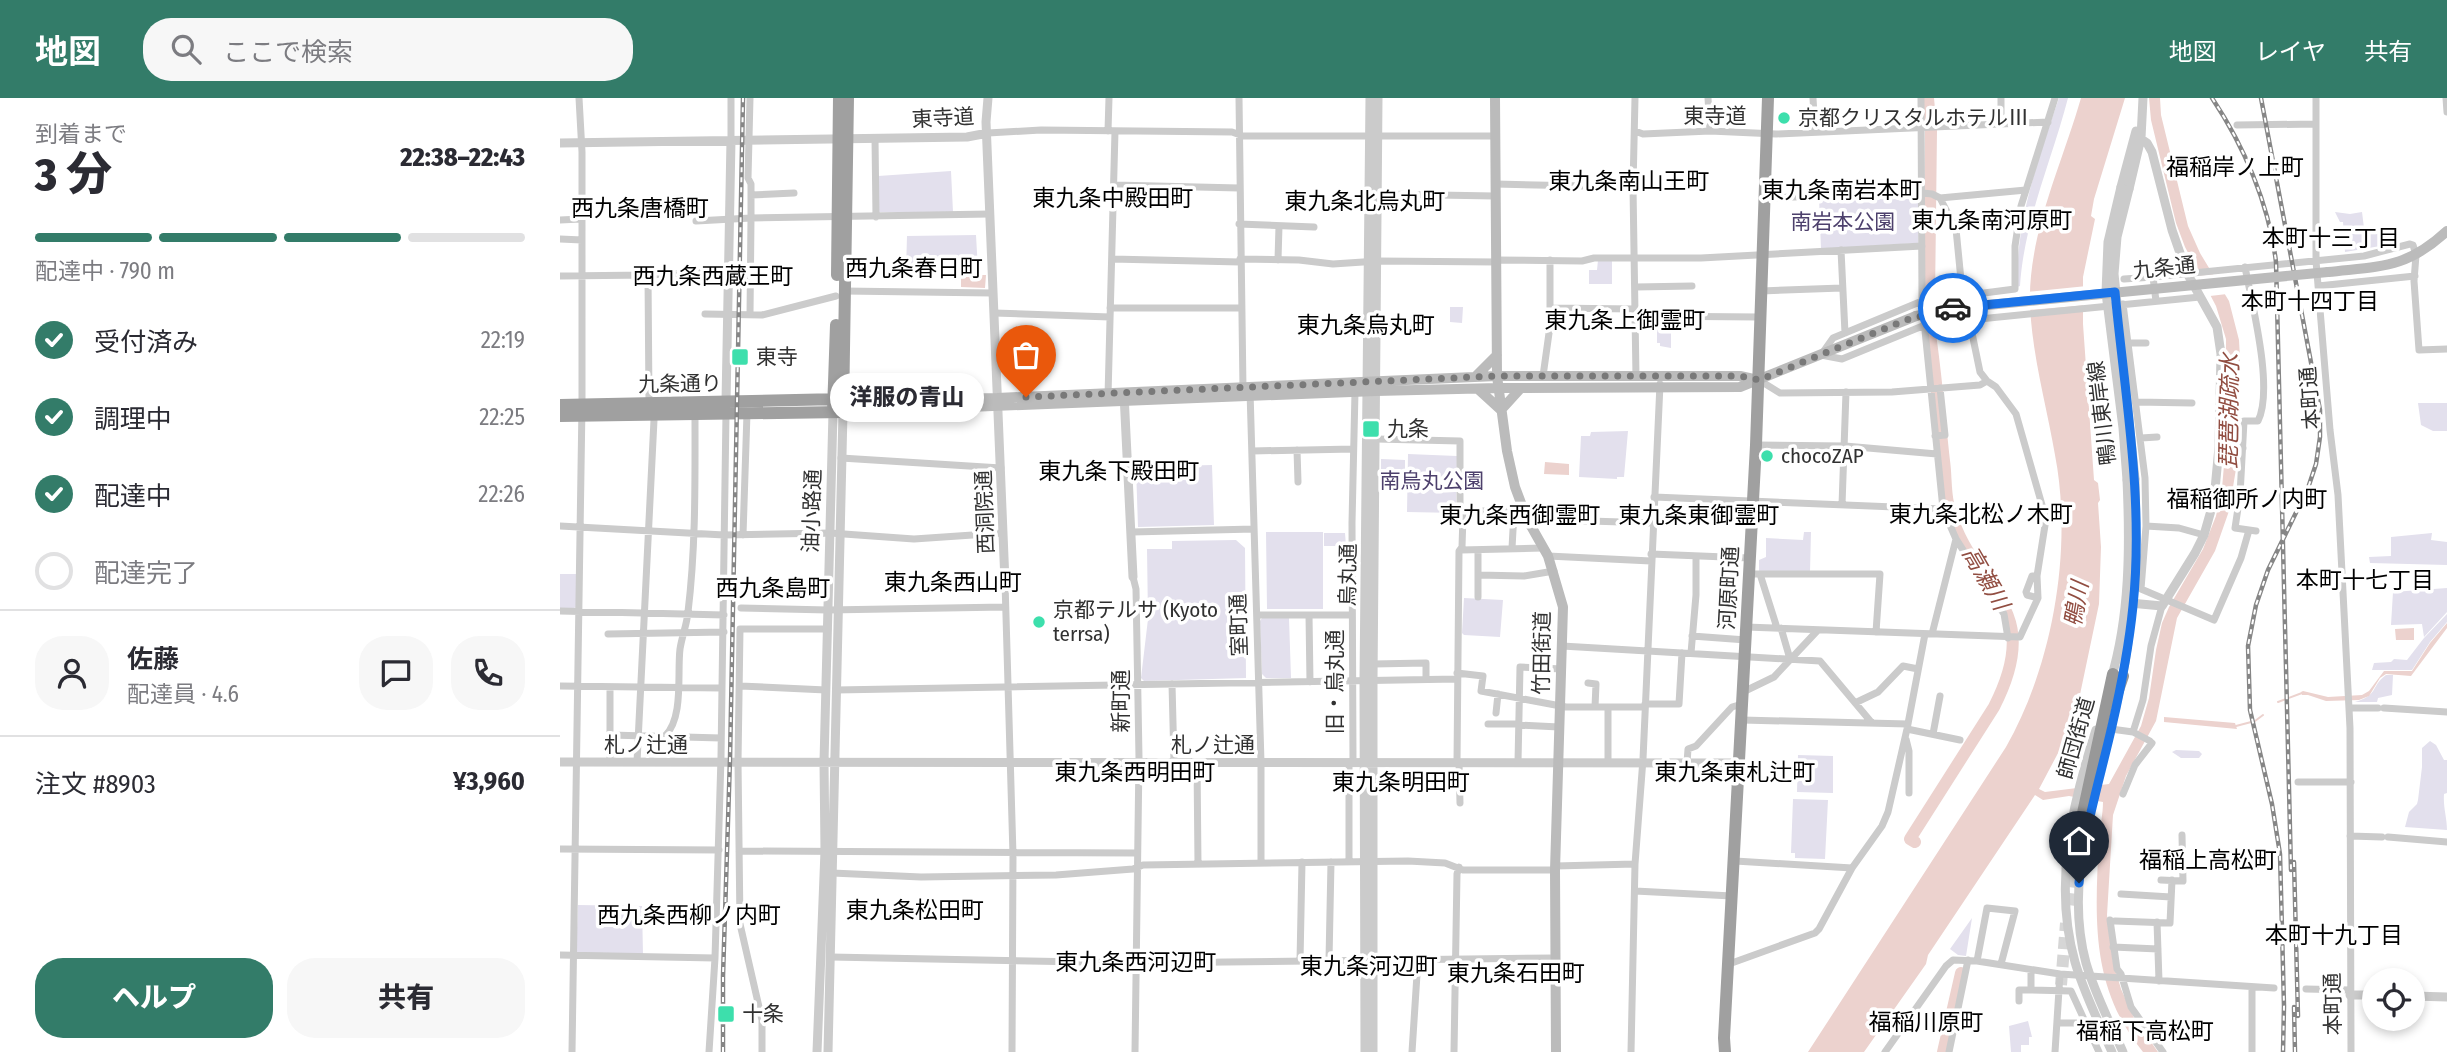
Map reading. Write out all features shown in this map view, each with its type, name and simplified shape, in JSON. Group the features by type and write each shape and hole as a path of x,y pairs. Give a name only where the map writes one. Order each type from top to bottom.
{"highway":[{"name":"油小路通","path":"839,98 844,139"},
{"name":"油小路通","path":"838,406 844,139 848,98"},
{"name":"河原町通","path":"1726,1052 1724,1038 1746,633 1754,574 1749,558 1759,380 1768,98"},
{"name":"九条通り","path":"560,405 582,410 838,406"},
{"name":"九条通り","path":"651,409 695,414 726,407 747,413 838,406"},
{"name":"九条通り","path":"560,416 582,410"},
{"path":"2075,850 2089,779 2118,675"},
{"name":"河原町通","path":"1720,1052 1724,1038"}],"main road":[{"name":"竹田街道","path":"1495,98 1498,388 1511,471 1522,514 1546,552 1563,607 1555,868 1556,1052"},
{"path":"2416,255 2447,231"},
{"name":"九条通","path":"1246,392 1355,392 1372,387 1521,388 1660,382 1740,387 1916,316 1957,308 2328,272 2391,264 2416,255"},
{"path":"1475,377 1497,355 1503,365 1518,376"},
{"name":"九条通","path":"838,406 1372,387 1497,376 1636,377 1660,382"},
{"path":"1478,389 1501,410 1521,388"}],"street":[{"path":"572,1052 582,410 579,98"},
{"path":"709,1052 719,850 732,98"},
{"path":"750,98 750,315"},
{"name":"西洞院通","path":"988,98 992,293 1011,762 1012,1052"},
{"path":"1108,397 1114,186 1109,98"},
{"name":"室町通","path":"1239,98 1241,308 1252,451 1261,762 1261,863"},
{"name":"烏丸通","path":"1370,98 1378,194 1374,261"},
{"name":"烏丸通","path":"1365,1052 1369,960 1368,680 1374,137 1378,98"},
{"path":"1635,98 1633,187 1636,377"},
{"path":"1708,98 1710,131"},
{"path":"1813,98 1815,132"},
{"path":"1921,98 1927,127 1922,301 1935,388 1939,435 1937,454 1943,509 1954,524 1956,538 2004,614 2012,638"},
{"path":"2001,98 2001,124"},
{"path":"2055,98 2021,206 2015,246 2015,289 1922,301 1833,338 1821,355 1842,359 1925,325 2200,297"},
{"name":"鴨川東岸線","path":"2129,603 2131,480 2105,267 2110,232 2138,137 2141,98"},
{"name":"本町通","path":"2316,98 2316,261 2338,495 2349,702 2351,1052"},
{"path":"2446,98 2447,112"},
{"name":"東寺道","path":"1635,131 1643,134 1710,131 1767,134 2048,122"},
{"path":"2237,125 2316,124"},
{"name":"東寺道","path":"560,143 967,137 1030,131 1243,136 1495,136"},
{"path":"2134,733 2143,700 2154,633 2167,602 2204,535 2214,500 2221,447 2219,335 2172,230 2152,152 2138,137"},
{"path":"875,138 876,216"},
{"path":"1495,184 1633,187"},
{"path":"1114,186 1239,188"},
{"path":"1764,198 1927,194 1940,198 2026,190"},
{"path":"751,195 794,193"},
{"path":"1378,194 1495,196"},
{"path":"1692,636 1779,628 2020,637 2038,598 2037,576 2041,543 2045,536 2044,508 2016,414 1996,387 1980,372 1963,295 1956,229 1940,198"},
{"path":"696,221 990,214"},
{"path":"560,220 582,219"},
{"path":"1239,224 1314,227"},
{"path":"1278,260 1279,226"},
{"path":"560,239 582,240"},
{"path":"2124,279 2364,256 2410,243 2416,255 2419,350 2447,349"},
{"path":"1112,259 1278,260 1333,264 1374,261 1634,258 1922,246"},
{"path":"1841,250 1844,333"},
{"path":"1543,376 1551,308 1550,260"},
{"path":"2123,304 2137,402 2146,502 2141,589 2214,620 2252,531 2235,528 2241,448 2244,421 2258,422 2263,411 2261,360 2245,267"},
{"path":"560,276 729,271"},
{"path":"638,762 651,409 648,275"},
{"path":"2153,276 2156,302"},
{"path":"2318,286 2415,276"},
{"path":"1636,287 1692,286"},
{"path":"1761,290 1842,288"},
{"path":"705,314 762,315 840,293 992,293"},
{"path":"994,313 1241,308"},
{"path":"1551,308 1760,317"},
{"path":"2128,343 2146,343"},
{"path":"1759,380 1780,393 1935,388 1980,385 1987,381"},
{"path":"1631,1052 1635,864 1643,762 1660,382"},
{"name":"烏丸通","path":"1368,680 1373,664 1376,439 1372,387"},
{"name":"旧・烏丸通","path":"1349,861 1355,392"},
{"path":"1842,505 1846,392"},
{"name":"新町通","path":"1124,397 1139,685 1135,1052"},
{"path":"2137,402 2192,403"},
{"name":"油小路通","path":"835,533 841,458 838,406"},
{"name":"油小路通","path":"817,1052 829,851 838,406"},
{"path":"743,535 747,413"},
{"path":"665,736 675,719 688,614 693,533 695,414"},
{"path":"2141,438 2157,436"},
{"path":"1376,439 1460,441 1460,508 1463,511 1459,551 1457,676 1460,803"},
{"path":"1756,444 1845,446 1937,454"},
{"path":"2221,447 2241,448"},
{"path":"1252,451 1353,449"},
{"path":"1297,450 1298,482"},
{"path":"841,458 1001,468"},
{"path":"1942,494 1952,493"},
{"path":"1654,497 1943,509"},
{"path":"1463,511 1653,523"},
{"path":"1512,548 1522,514"},
{"path":"560,526 724,535 835,533 914,538 1002,533"},
{"path":"2146,526 2179,528 2204,535"},
{"path":"1132,533 1254,529"},
{"path":"1729,964 1815,933 1852,868 1885,819 1905,738 1918,669 1956,538"},
{"path":"1461,550 1512,548 1651,557 1749,558"},
{"path":"1478,550 1478,597"},
{"path":"1691,653 1696,556"},
{"path":"1478,575 1524,576 1554,571"},
{"path":"1792,659 1754,574 1880,574 1876,632"},
{"path":"2037,576 2032,576 2026,592 2027,595 2038,598"},
{"path":"2129,603 2167,602"},
{"name":"師団街道","path":"2123,1052 2090,974 2079,923 2081,863 2094,793 2111,729 2129,603"},
{"path":"741,608 833,610 1005,607"},
{"name":"油小路通","path":"831,690 828,629 833,610"},
{"path":"560,611 723,615"},
{"path":"1257,615 1352,615"},
{"path":"1308,615 1310,682"},
{"path":"762,1052 762,1020 740,924 740,629 828,629"},
{"path":"1687,763 1688,749 1696,746 1732,707 1774,677 1818,630"},
{"path":"608,634 724,632"},
{"path":"1562,646 1820,661 1872,723"},
{"path":"740,686 831,690 1310,682 1483,676 1481,691 1567,707 1608,707 1679,704 1682,653"},
{"path":"1373,664 1426,663 1426,679"},
{"path":"1857,702 1878,692 1903,666 1918,669"},
{"path":"1518,762 1520,667 1562,668"},
{"name":"師団街道","path":"2112,1051 2079,974 2071,947 2066,913 2066,870 2068,841 2087,756 2118,675"},
{"path":"1587,683 1596,684 1595,707"},
{"path":"1172,684 1174,762"},
{"path":"560,686 721,688"},
{"path":"610,687 610,762"},
{"path":"1496,713 1498,694"},
{"path":"1933,734 1940,696"},
{"path":"2349,702 2381,708 2447,712"},
{"path":"1608,707 1608,762"},
{"path":"1742,720 1872,723 1907,727 1960,740"},
{"path":"1488,724 1559,727"},
{"path":"2111,729 2134,733 2151,742 2135,765 2123,794"},
{"path":"610,735 721,738"},
{"path":"1905,738 1909,751 1909,793"},
{"name":"札ノ辻通","path":"560,762 1740,763"},
{"path":"1196,762 1198,864"},
{"path":"2298,782 2351,782"},
{"path":"2161,880 2183,881 2182,835"},
{"path":"2350,836 2447,842"},
{"path":"560,849 719,850"},
{"path":"739,851 1137,853"},
{"name":"油小路通","path":"828,1052 832,873 829,851"},
{"path":"832,873 921,877 1013,875 1097,873 1137,867 1198,864 1349,861 1433,862 1463,870 1635,864"},
{"path":"1735,861 1852,868"},
{"path":"1300,961 1303,862"},
{"path":"1329,960 1331,862"},
{"path":"1454,1052 1459,867"},
{"path":"2163,1052 2131,1007 2117,969 2112,921 2170,923 2172,880"},
{"path":"1635,891 1733,896"},
{"path":"2121,894 2171,897"},
{"path":"1977,961 1987,908 2015,911 2001,964"},
{"path":"2157,922 2159,981"},
{"path":"2113,947 2158,949"},
{"path":"560,955 715,958"},
{"path":"831,957 1136,963 1555,958"},
{"path":"1412,1052 1418,959"},
{"name":"烏丸通","path":"1369,960 1373,1052"},
{"path":"1885,1052 1945,966 1953,960 2001,964 2060,974 2274,988"},
{"path":"1949,1052 1968,960"},
{"path":"2031,970 2031,990"},
{"path":"2054,1052 2060,974"},
{"path":"2252,987 2252,1052"},
{"path":"2306,989 2362,993"},
{"path":"2019,1001 2019,990 2071,991 2099,1052"},
{"path":"2425,996 2447,997"},
{"path":"2057,1023 2086,1023"}],"green space":[{"path":"2059,98 2068,98 2033,214 2020,286 2017,287 2024,214"},
{"path":"951,171 953,212 879,212 878,176"},
{"name":"南岩本公園","path":"1919,197 1918,243 1821,249 1819,198"},
{"path":"2335,212 2362,212 2364,228 2393,229 2398,243 2345,252 2343,222 2340,222"},
{"path":"976,235 978,270 906,271 907,236"},
{"path":"1598,260 1612,261 1612,284 1589,284 1589,270 1597,270"},
{"path":"1450,307 1463,307 1462,323 1450,322"},
{"path":"1657,329 1671,329 1671,348 1657,343"},
{"path":"2418,403 2447,403 2447,431 2433,431 2421,425"},
{"path":"1628,431 1624,477 1579,477 1581,436 1590,436 1591,432"},
{"name":"南烏丸公園","path":"1408,454 1457,456 1456,508 1459,513 1407,512"},
{"path":"1381,459 1405,460 1405,479 1381,479"},
{"path":"1212,465 1214,525 1138,527 1136,467"},
{"path":"1266,532 1323,532 1323,609 1267,609"},
{"path":"1804,532 1811,532 1810,572 1759,571 1759,560 1766,557 1766,538 1803,540"},
{"path":"1324,533 1345,533 1346,546 1324,546"},
{"path":"2432,533 2431,540 2447,542 2447,565 2370,563 2369,557 2391,556 2391,537"},
{"path":"1236,540 1245,548 1246,678 1144,681 1141,678 1148,619 1147,549 1172,549 1172,541"},
{"path":"560,574 576,574 576,607 572,609 560,609"},
{"path":"2447,588 2447,612 2424,637 2422,624 2391,625 2393,592"},
{"path":"1464,598 1503,600 1500,637 1462,633"},
{"path":"2447,614 2447,622 2412,670 2372,670 2374,663 2391,662 2394,659 2407,660"},
{"path":"1262,618 1289,618 1291,678 1266,678 1262,674"},
{"path":"2386,675 2393,675 2392,695 2378,698 2377,702 2355,702 2368,697"},
{"path":"2430,741 2436,745 2444,760 2447,760 2447,793 2444,794 2444,799 2447,830 2405,827 2409,812 2418,800 2422,748"},
{"path":"2199,751 2202,754 2199,758 2181,758 2172,752"},
{"path":"1798,755 1833,756 1833,793 1797,792"},
{"path":"1793,799 1828,800 1825,859 1795,858 1795,853 1791,853"},
{"path":"578,905 642,906 643,955 579,954 576,951"},
{"path":"1972,918 1966,956 1958,955 1950,949"},
{"path":"2028,1021 2032,1037 2029,1037 2029,1045 2021,1045 2021,1052 2011,1052 2009,1026"}],"water":[{"path":"2081,98 2125,98 2094,199 2091,216 2095,219 2083,277 2083,324 2094,480 2098,483 2100,500 2099,604 2077,714 2089,721 2075,721 2039,789 2045,792 2109,784 2141,726 2149,698 2162,623 2203,549 2216,516 2222,488 2226,339 2216,306 2185,247 2176,223 2151,120 2149,98 2160,98 2161,115 2188,226 2200,253 2229,301 2239,340 2237,463 2229,511 2215,551 2177,618 2156,721 2126,776 2113,815 2107,915 2113,962 2134,1018 2158,1052 2143,1052 2113,1002 2105,977 2097,924 2099,839 2103,802 2069,796 2043,800 2035,795 1928,955 1926,964 1864,1052 1808,1052 2006,747 2036,680 2047,643 2060,567 2062,528 2055,455 2037,366 2031,320 2031,276 2045,208"},
{"path":"961,275 986,275 985,288 961,287"},
{"path":"1545,462 1569,464 1569,475 1544,474"},
{"path":"2447,623 2447,628 2411,676 2386,674 2380,678 2369,696 2359,700 2326,701 2302,695 2303,691 2328,697 2362,695 2369,691 2384,671 2412,671"},
{"path":"2414,628 2414,640 2396,640 2395,629"},
{"path":"2164,717 2235,723 2237,729 2164,722"}],"pier":[{"path":"2217,274 2228,291 2227,294 2210,296 2196,276"},
{"path":"2087,286 2087,305 2028,310 2027,292"}],"waterway":[{"name":"高瀬川","path":"1928,98 1931,131 1929,299"},
{"name":"高瀬川","path":"1915,842 1910,839 1994,707 2009,671 2013,642 2009,619 1999,598 1958,533 1948,503 1929,328"},
{"path":"2278,702 2302,693"},
{"path":"2236,726 2255,721 2263,715"},
{"path":"1943,1052 1961,973"}],"tunnel":[{"path":"2068,905 2075,850"},
{"path":"2061,985 2066,923"}],"railway":[{"path":"723,1052 743,98"},
{"path":"2212,98 2235,136 2253,176 2268,219 2276,262 2291,870"},
{"path":"2261,98 2320,410 2316,464 2308,488 2268,570 2256,605 2248,646 2250,710 2272,804 2280,854 2283,1052"},
{"path":"2294,862 2298,1016"},
{"path":"2294,1007 2295,1052"}],"way so far":[{"path":"1026,397 1497,376 1740,376 1759,380 1906,320 1953,308"}],"place":[{"name":"京都クリスタルホテルⅢ","path":"1784,118"},
{"name":"東寺","path":"740,357"},
{"name":"洋服の青山","path":"1026,397"},
{"name":"九条","path":"1371,429"},
{"name":"chocoZAP","path":"1767,456"},
{"name":"京都テルサ (Kyoto terrsa)","path":"1039,622"},
{"name":"十条","path":"726,1014"}],"district":[{"name":"福稲岸ノ上町","path":"2235,167"},
{"name":"東九条南山王町","path":"1629,181"},
{"name":"東九条南岩本町","path":"1842,190"},
{"name":"東九条中殿田町","path":"1113,198"},
{"name":"東九条北烏丸町","path":"1365,201"},
{"name":"西九条唐橋町","path":"640,208"},
{"name":"東九条南河原町","path":"1992,220"},
{"name":"本町十三丁目","path":"2331,238"},
{"name":"西九条春日町","path":"914,268"},
{"name":"西九条西蔵王町","path":"713,276"},
{"name":"本町十四丁目","path":"2310,301"},
{"name":"東九条上御霊町","path":"1625,320"},
{"name":"東九条烏丸町","path":"1366,325"},
{"name":"東九条下殿田町","path":"1119,471"},
{"name":"福稲御所ノ内町","path":"2247,499"},
{"name":"東九条北松ノ木町","path":"1981,514"},
{"name":"東九条西御霊町","path":"1520,515"},
{"name":"東九条東御霊町","path":"1699,515"},
{"name":"本町十七丁目","path":"2365,580"},
{"name":"東九条西山町","path":"953,582"},
{"name":"西九条島町","path":"773,588"},
{"name":"東九条西明田町","path":"1135,772"},
{"name":"東九条東札辻町","path":"1735,772"},
{"name":"東九条明田町","path":"1401,782"},
{"name":"福稲上高松町","path":"2208,860"},
{"name":"東九条松田町","path":"915,910"},
{"name":"西九条西柳ノ内町","path":"689,915"},
{"name":"本町十九丁目","path":"2334,935"},
{"name":"東九条西河辺町","path":"1136,962"},
{"name":"東九条河辺町","path":"1369,966"},
{"name":"東九条石田町","path":"1516,973"},
{"name":"福稲川原町","path":"1926,1022"},
{"name":"福稲下高松町","path":"2145,1031"}],"route":[{"path":"1953,308 2115,292 2134,453 2136,540 2133,603 2123,676 2092,802 2079,883"}],"water label":[{"name":"琵琶湖疏水","path":"2229,411"},
{"name":"鴨川","path":"2076,604"}]}
